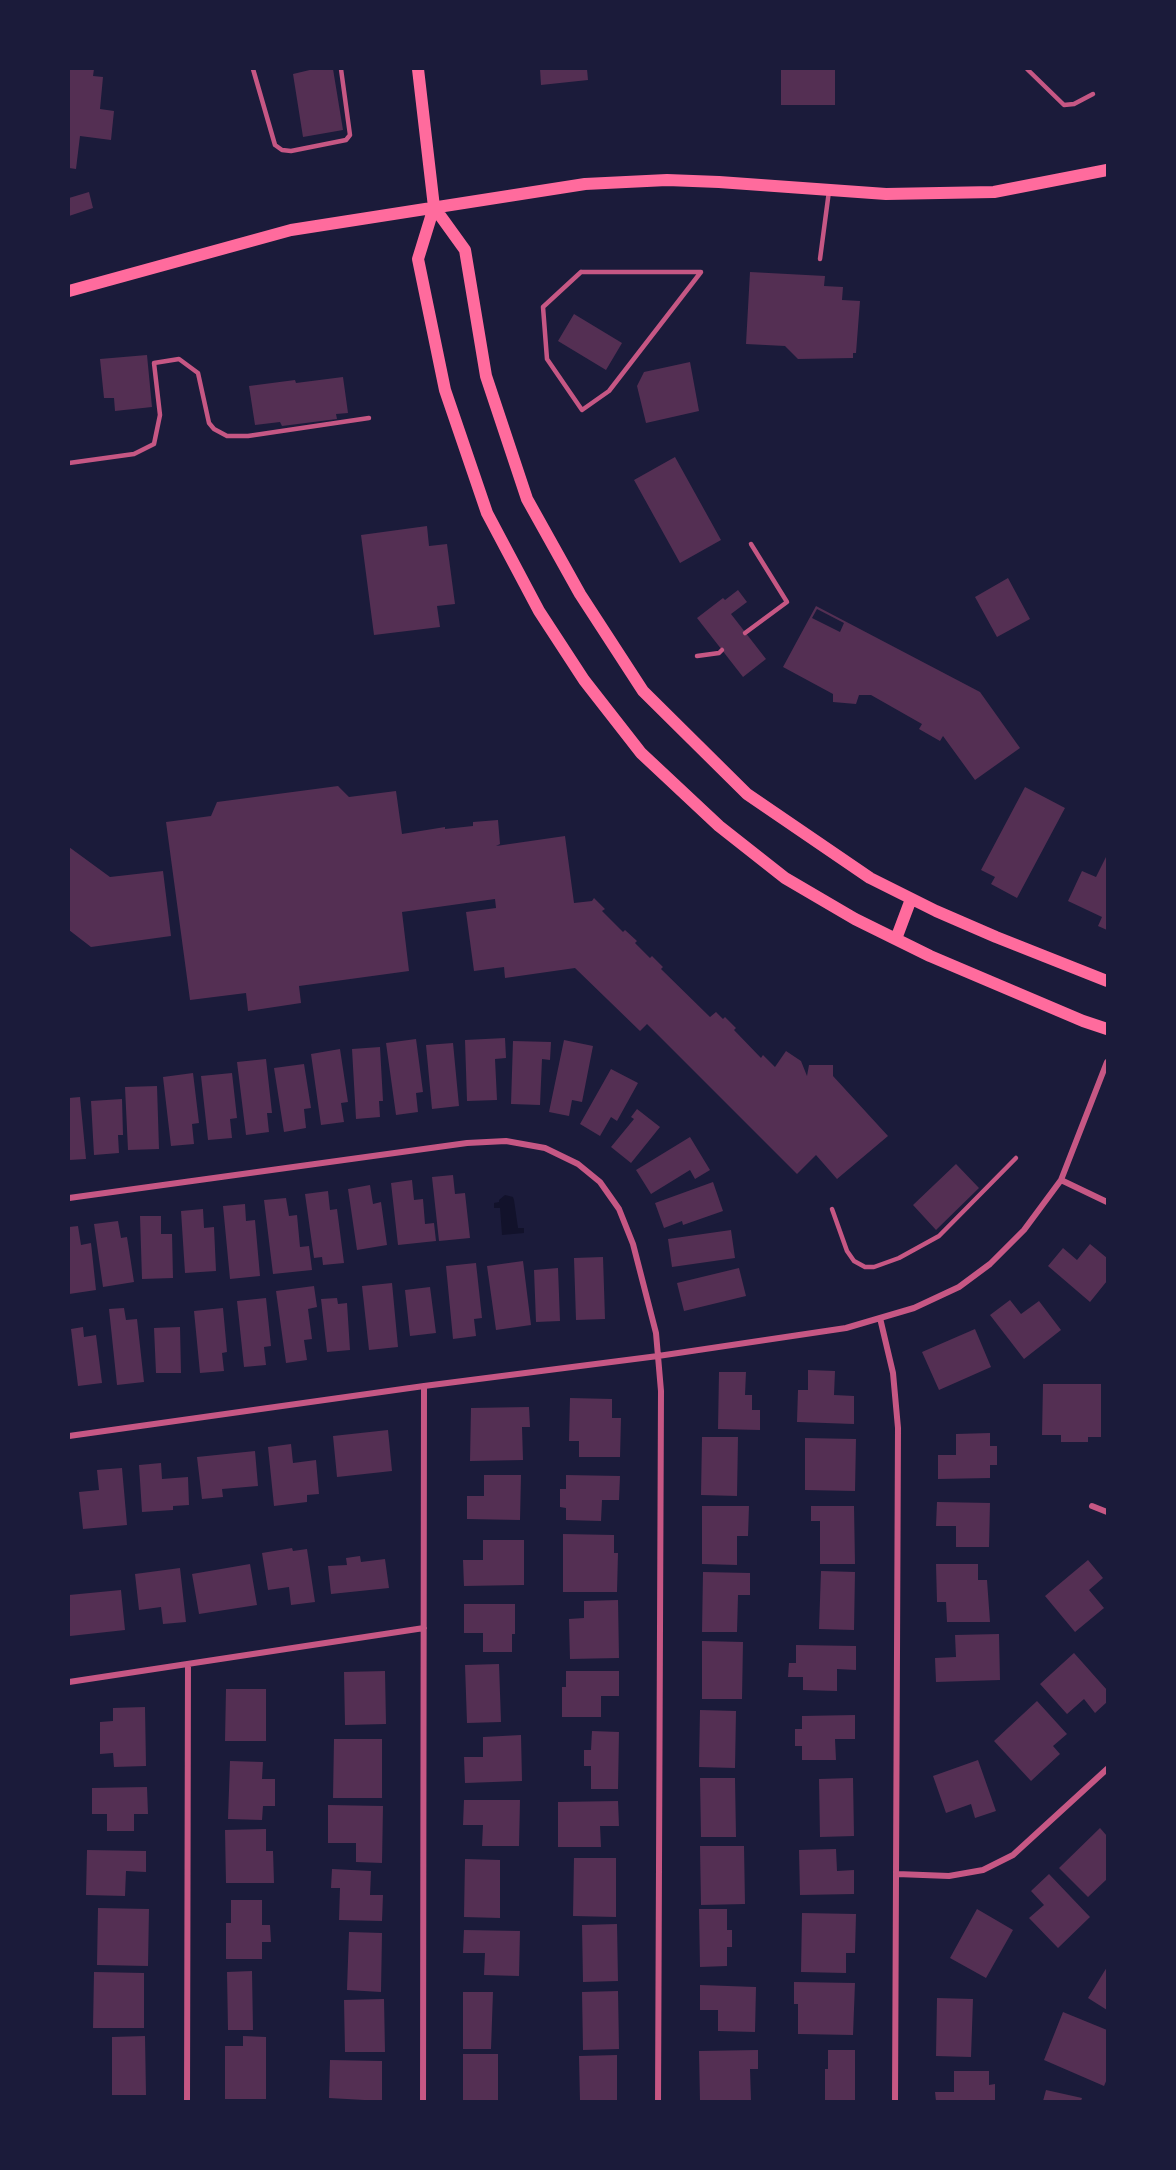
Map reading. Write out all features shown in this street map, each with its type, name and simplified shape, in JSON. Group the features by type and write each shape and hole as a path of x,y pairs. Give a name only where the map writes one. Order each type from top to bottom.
{"main road":[{"path":"418,69 434,207 418,259 445,390 488,513 539,611 584,680 641,753 710,818 785,878 855,919 896,939 1006,988 1107,1029"},
{"path":"69,291 291,230 596,183 667,180 886,194 994,192 1107,170"},
{"path":"434,207 465,250 486,376 527,499 580,594 643,691 747,794 870,878 996,937 1107,981"},
{"path":"896,939 911,899"}],"street":[{"path":"69,1436 658,1356 846,1328 914,1308 959,1287 990,1264 1024,1230 1060,1180 1107,1062"},
{"path":"69,1198 466,1143 506,1141 545,1148 578,1164 600,1182 619,1209 633,1244 656,1333 661,1415 658,2101"},
{"path":"1060,1180 1107,1202"},
{"path":"880,1318 893,1373 898,1428 895,2101"},
{"path":"423,2101 424,1386"},
{"path":"1092,1506 1107,1512"},
{"path":"69,1682 424,1628"},
{"path":"187,2101 188,1664"},
{"path":"897,1874 949,1876 983,1870 1013,1855 1107,1769"}],"lane":[{"path":"253,69 276,145 282,150 291,151 346,140 350,135 341,69"},
{"path":"1028,69 1064,105 1074,104 1093,94"},
{"path":"820,259 829,191"},
{"path":"580,272 701,272 609,391 582,410 547,359 543,307 580,272"},
{"path":"69,463 134,454 154,444 160,415 153,363 179,359 198,373 209,423 214,429 227,436 248,436 369,418"},
{"path":"745,633 787,602 751,544"},
{"path":"697,656 719,653 722,650"},
{"path":"832,1209 847,1251 854,1261 865,1267 874,1267 899,1258 939,1236 1016,1158"}],"shaded area":[{"path":"505,1195 513,1197 518,1228 524,1228 524,1233 502,1235 500,1208 494,1208 494,1203 499,1202"}],"building":[{"path":"69,69 94,69 93,76 103,77 100,109 114,111 111,140 80,136 76,169 69,168"},
{"path":"314,69 333,69 343,130 303,137 293,74"},
{"path":"540,69 587,69 588,80 541,85"},
{"path":"781,69 835,69 835,105 781,105"},
{"path":"89,192 93,208 69,216 69,198"},
{"path":"750,272 825,276 824,286 843,287 842,300 860,301 856,353 853,353 853,358 798,359 785,346 746,344"},
{"path":"574,314 622,343 606,370 558,341"},
{"path":"147,355 152,407 115,411 114,398 104,398 100,359"},
{"path":"690,362 699,411 646,423 637,386 644,372"},
{"path":"343,377 348,413 336,414 337,419 282,426 280,422 255,425 249,386"},
{"path":"675,457 721,540 680,563 634,480"},
{"path":"427,526 429,546 447,544 455,604 437,606 440,627 374,635 361,535"},
{"path":"1008,578 1030,619 997,637 975,597"},
{"path":"738,590 747,602 731,614 766,659 743,677 697,618 723,598 725,600"},
{"path":"816,606 980,692 1020,748 975,780 943,736 940,741 919,729 922,724 871,695 859,695 856,704 833,702 833,694 783,667","holes":["817,609 844,623 840,632 812,618"]},
{"path":"338,786 349,797 396,791 402,834 445,827 445,829 473,826 473,822 498,820 500,844 496,846 565,836 574,903 592,901 594,898 605,909 602,911 623,932 625,930 637,941 635,943 650,958 652,956 663,967 661,969 710,1017 716,1012 723,1019 725,1017 736,1028 734,1030 761,1058 763,1055 775,1067 786,1051 801,1061 807,1076 809,1065 833,1065 833,1076 888,1136 837,1179 816,1155 797,1174 647,1024 640,1031 575,968 505,978 504,967 474,971 466,912 496,908 495,899 402,912 409,971 299,986 301,1003 248,1011 246,993 190,1000 166,822 211,816 217,802"},
{"path":"1025,787 1065,808 1017,898 991,884 995,877 981,870"},
{"path":"69,847 110,877 163,871 171,936 91,947 69,930"},
{"path":"1107,855 1107,930 1098,926 1102,917 1068,901 1082,871 1096,877"},
{"path":"505,1038 506,1058 495,1059 497,1100 467,1101 465,1040"},
{"path":"416,1039 423,1092 416,1093 418,1112 396,1115 386,1043"},
{"path":"564,1040 593,1046 582,1102 572,1100 569,1116 549,1112"},
{"path":"513,1041 551,1042 550,1060 542,1059 540,1105 511,1104"},
{"path":"453,1043 459,1106 432,1109 426,1045"},
{"path":"380,1047 383,1101 379,1101 380,1117 356,1119 352,1049"},
{"path":"340,1049 348,1102 341,1103 344,1122 321,1125 311,1054"},
{"path":"266,1059 272,1113 267,1113 269,1132 246,1135 237,1062"},
{"path":"304,1064 311,1108 304,1109 306,1128 284,1132 274,1068"},
{"path":"611,1069 638,1083 617,1121 611,1117 600,1136 580,1124"},
{"path":"193,1073 199,1123 192,1124 194,1144 171,1146 163,1077"},
{"path":"232,1073 237,1118 230,1119 232,1138 208,1140 201,1076"},
{"path":"157,1086 159,1149 128,1150 125,1087"},
{"path":"80,1097 86,1159 69,1160 69,1098"},
{"path":"122,1099 123,1135 118,1135 119,1153 94,1155 91,1101"},
{"path":"637,1109 660,1127 631,1163 611,1147 634,1119 631,1117"},
{"path":"690,1137 710,1170 695,1179 690,1170 651,1194 636,1170"},
{"path":"956,1164 979,1188 936,1230 913,1205"},
{"path":"453,1175 455,1194 465,1193 470,1238 439,1241 432,1177"},
{"path":"412,1180 414,1200 423,1199 425,1224 434,1223 436,1241 398,1245 391,1183"},
{"path":"713,1182 723,1211 683,1225 682,1221 664,1228 655,1203"},
{"path":"370,1185 373,1204 381,1202 387,1245 357,1250 348,1189"},
{"path":"328,1191 330,1210 337,1209 344,1263 323,1265 322,1257 314,1258 305,1194"},
{"path":"286,1198 289,1216 297,1215 300,1247 309,1246 312,1270 273,1274 264,1200"},
{"path":"245,1204 246,1221 255,1220 260,1276 230,1279 223,1206"},
{"path":"203,1209 204,1228 214,1227 216,1271 185,1273 181,1211"},
{"path":"140,1216 161,1216 161,1234 172,1234 173,1278 142,1279"},
{"path":"118,1221 121,1238 127,1237 134,1282 103,1287 94,1224"},
{"path":"78,1226 81,1245 91,1243 96,1290 69,1294 69,1227"},
{"path":"731,1230 735,1258 672,1267 668,1239"},
{"path":"1090,1244 1107,1258 1107,1281 1090,1302 1048,1266 1063,1248 1077,1260"},
{"path":"603,1257 605,1319 576,1320 574,1258"},
{"path":"523,1261 531,1325 496,1330 487,1266"},
{"path":"476,1263 482,1318 474,1319 476,1336 453,1339 446,1266"},
{"path":"558,1268 560,1321 536,1322 534,1270"},
{"path":"739,1268 746,1296 684,1311 677,1283"},
{"path":"392,1283 398,1347 369,1350 362,1286"},
{"path":"314,1286 317,1307 308,1309 312,1339 304,1340 307,1360 286,1363 276,1291"},
{"path":"430,1287 436,1333 410,1336 405,1290"},
{"path":"266,1298 271,1346 264,1347 266,1365 244,1367 237,1301"},
{"path":"337,1298 338,1304 347,1303 350,1350 327,1352 321,1299"},
{"path":"1010,1300 1021,1314 1039,1301 1061,1330 1024,1359 990,1315"},
{"path":"124,1308 126,1320 137,1319 144,1382 117,1385 109,1309"},
{"path":"223,1308 227,1352 222,1353 224,1371 200,1373 194,1311"},
{"path":"83,1327 84,1337 96,1335 102,1383 78,1386 71,1329"},
{"path":"180,1327 181,1373 156,1373 154,1328"},
{"path":"975,1329 991,1367 939,1390 922,1352"},
{"path":"808,1370 835,1371 834,1395 854,1396 854,1424 797,1422 798,1390 808,1390"},
{"path":"719,1372 746,1372 745,1395 752,1395 752,1410 760,1410 760,1430 718,1429"},
{"path":"1043,1384 1101,1384 1101,1437 1088,1437 1088,1442 1061,1442 1061,1435 1042,1435"},
{"path":"570,1398 612,1399 612,1418 621,1418 620,1457 579,1457 579,1441 569,1441"},
{"path":"529,1407 530,1427 522,1427 523,1460 470,1461 471,1408"},
{"path":"388,1430 392,1471 337,1477 333,1436"},
{"path":"990,1433 990,1446 997,1446 997,1465 990,1465 990,1478 938,1479 938,1455 956,1455 956,1434"},
{"path":"702,1437 738,1437 737,1496 701,1495"},
{"path":"805,1438 856,1439 855,1491 805,1490"},
{"path":"291,1444 293,1463 316,1460 319,1494 307,1495 307,1502 274,1506 268,1447"},
{"path":"255,1451 258,1486 222,1489 223,1497 202,1499 197,1457"},
{"path":"161,1463 162,1479 188,1477 189,1505 173,1506 173,1510 142,1512 139,1465"},
{"path":"122,1468 127,1525 83,1529 79,1492 99,1490 97,1470"},
{"path":"484,1475 521,1475 520,1520 467,1519 467,1496 484,1496"},
{"path":"566,1475 620,1476 619,1500 602,1500 601,1521 566,1520 566,1508 560,1507 560,1489 566,1489"},
{"path":"937,1502 990,1503 989,1547 956,1547 956,1526 936,1526"},
{"path":"702,1506 749,1506 748,1536 737,1536 737,1565 702,1564"},
{"path":"811,1506 854,1506 855,1564 820,1564 820,1521 811,1521"},
{"path":"563,1534 614,1535 614,1553 618,1553 617,1592 563,1592"},
{"path":"483,1540 524,1540 524,1585 464,1586 463,1560 483,1560"},
{"path":"292,1548 293,1551 307,1549 315,1602 291,1605 289,1587 268,1590 262,1553"},
{"path":"360,1556 361,1562 385,1559 389,1588 331,1594 328,1566 347,1565 346,1558"},
{"path":"1088,1560 1103,1578 1089,1590 1104,1608 1075,1632 1045,1596"},
{"path":"250,1564 257,1605 199,1614 192,1574"},
{"path":"936,1564 978,1564 978,1580 987,1580 990,1622 947,1622 946,1602 937,1602"},
{"path":"180,1568 186,1622 163,1624 161,1607 139,1610 135,1574"},
{"path":"821,1571 855,1572 854,1630 819,1629"},
{"path":"703,1572 750,1573 750,1595 738,1595 737,1632 702,1632"},
{"path":"121,1590 125,1630 70,1636 69,1595"},
{"path":"618,1600 619,1658 570,1659 569,1619 584,1618 584,1601"},
{"path":"464,1604 515,1604 515,1634 512,1634 512,1652 483,1652 483,1633 464,1633"},
{"path":"999,1634 1000,1680 936,1682 935,1658 956,1657 955,1635"},
{"path":"702,1641 743,1642 742,1699 702,1699"},
{"path":"796,1645 856,1646 856,1670 837,1669 837,1691 803,1690 803,1677 788,1677 789,1663 796,1663"},
{"path":"1074,1653 1107,1690 1107,1702 1095,1713 1084,1699 1067,1714 1040,1684"},
{"path":"499,1664 501,1722 467,1723 465,1665"},
{"path":"385,1671 386,1724 345,1725 344,1672"},
{"path":"566,1671 619,1671 619,1696 601,1696 601,1717 562,1717 562,1687 566,1687"},
{"path":"226,1689 266,1689 266,1741 225,1741"},
{"path":"1037,1701 1067,1734 1053,1746 1060,1754 1031,1781 994,1741"},
{"path":"145,1707 146,1766 114,1767 113,1753 100,1754 100,1722 113,1721 113,1708"},
{"path":"700,1710 736,1711 735,1768 699,1767"},
{"path":"855,1715 855,1739 835,1739 836,1760 802,1760 802,1746 795,1746 795,1729 802,1729 802,1716"},
{"path":"592,1731 619,1732 618,1789 591,1789 591,1766 584,1766 584,1750 591,1750"},
{"path":"521,1735 522,1781 465,1783 464,1757 483,1757 483,1737"},
{"path":"334,1739 382,1739 382,1798 333,1798"},
{"path":"978,1760 996,1811 975,1818 971,1804 946,1813 933,1776"},
{"path":"230,1761 263,1762 262,1779 275,1779 275,1806 263,1806 262,1820 228,1819"},
{"path":"700,1778 735,1778 736,1837 701,1837"},
{"path":"853,1778 854,1836 820,1837 819,1779"},
{"path":"147,1787 148,1814 134,1814 134,1831 107,1831 107,1814 92,1814 92,1788"},
{"path":"464,1800 520,1800 519,1846 482,1846 483,1825 463,1825"},
{"path":"618,1801 619,1826 600,1826 601,1847 558,1847 558,1802"},
{"path":"328,1805 383,1806 382,1863 356,1862 356,1843 328,1843"},
{"path":"1100,1828 1107,1836 1107,1879 1088,1897 1059,1868"},
{"path":"266,1829 266,1851 273,1851 274,1883 226,1883 225,1830"},
{"path":"700,1846 744,1846 745,1904 701,1905"},
{"path":"836,1849 837,1871 854,1870 854,1894 800,1895 799,1850"},
{"path":"87,1850 146,1851 146,1872 126,1871 125,1896 86,1895"},
{"path":"574,1858 616,1858 616,1917 573,1916"},
{"path":"465,1859 500,1860 500,1918 464,1917"},
{"path":"332,1869 371,1871 370,1895 383,1895 382,1921 339,1920 340,1888 331,1888"},
{"path":"1049,1874 1090,1917 1058,1948 1029,1918 1044,1905 1031,1891"},
{"path":"231,1900 262,1900 262,1925 270,1925 271,1942 262,1942 262,1959 226,1959 226,1923 231,1923"},
{"path":"98,1908 149,1909 148,1966 97,1965"},
{"path":"699,1909 727,1909 727,1930 732,1930 732,1947 727,1947 727,1966 700,1967"},
{"path":"977,1909 1013,1930 986,1978 950,1958"},
{"path":"802,1913 856,1914 855,1953 846,1953 846,1973 801,1972"},
{"path":"617,1924 618,1981 583,1982 582,1925"},
{"path":"464,1930 520,1931 519,1976 484,1975 485,1953 463,1953"},
{"path":"349,1932 382,1933 381,1992 347,1990"},
{"path":"1107,1967 1107,2010 1088,1998"},
{"path":"252,1971 253,2030 228,2030 227,1972"},
{"path":"94,1972 144,1973 144,2028 93,2028"},
{"path":"794,1982 855,1983 853,2035 798,2034 798,2004 794,2004"},
{"path":"700,1985 756,1987 755,2032 718,2031 718,2010 700,2010"},
{"path":"618,1991 619,2049 583,2050 582,1992"},
{"path":"463,1992 493,1992 491,2049 463,2049"},
{"path":"937,1998 973,1999 971,2057 936,2056"},
{"path":"384,1999 385,2052 345,2052 344,2000"},
{"path":"1063,2012 1107,2030 1107,2079 1104,2086 1044,2060"},
{"path":"145,2036 146,2095 112,2095 112,2037"},
{"path":"243,2036 266,2037 266,2099 225,2099 225,2046 243,2046"},
{"path":"758,2050 758,2069 750,2069 751,2101 700,2101 699,2051"},
{"path":"828,2050 855,2050 855,2101 825,2101 825,2069 828,2069"},
{"path":"463,2054 498,2054 498,2101 463,2101"},
{"path":"617,2055 617,2101 580,2101 579,2056"},
{"path":"330,2060 382,2061 382,2101 329,2098"},
{"path":"954,2071 989,2071 989,2085 995,2084 995,2101 936,2101 935,2092 954,2092"},
{"path":"1046,2090 1082,2098 1081,2101 1043,2101"}]}
